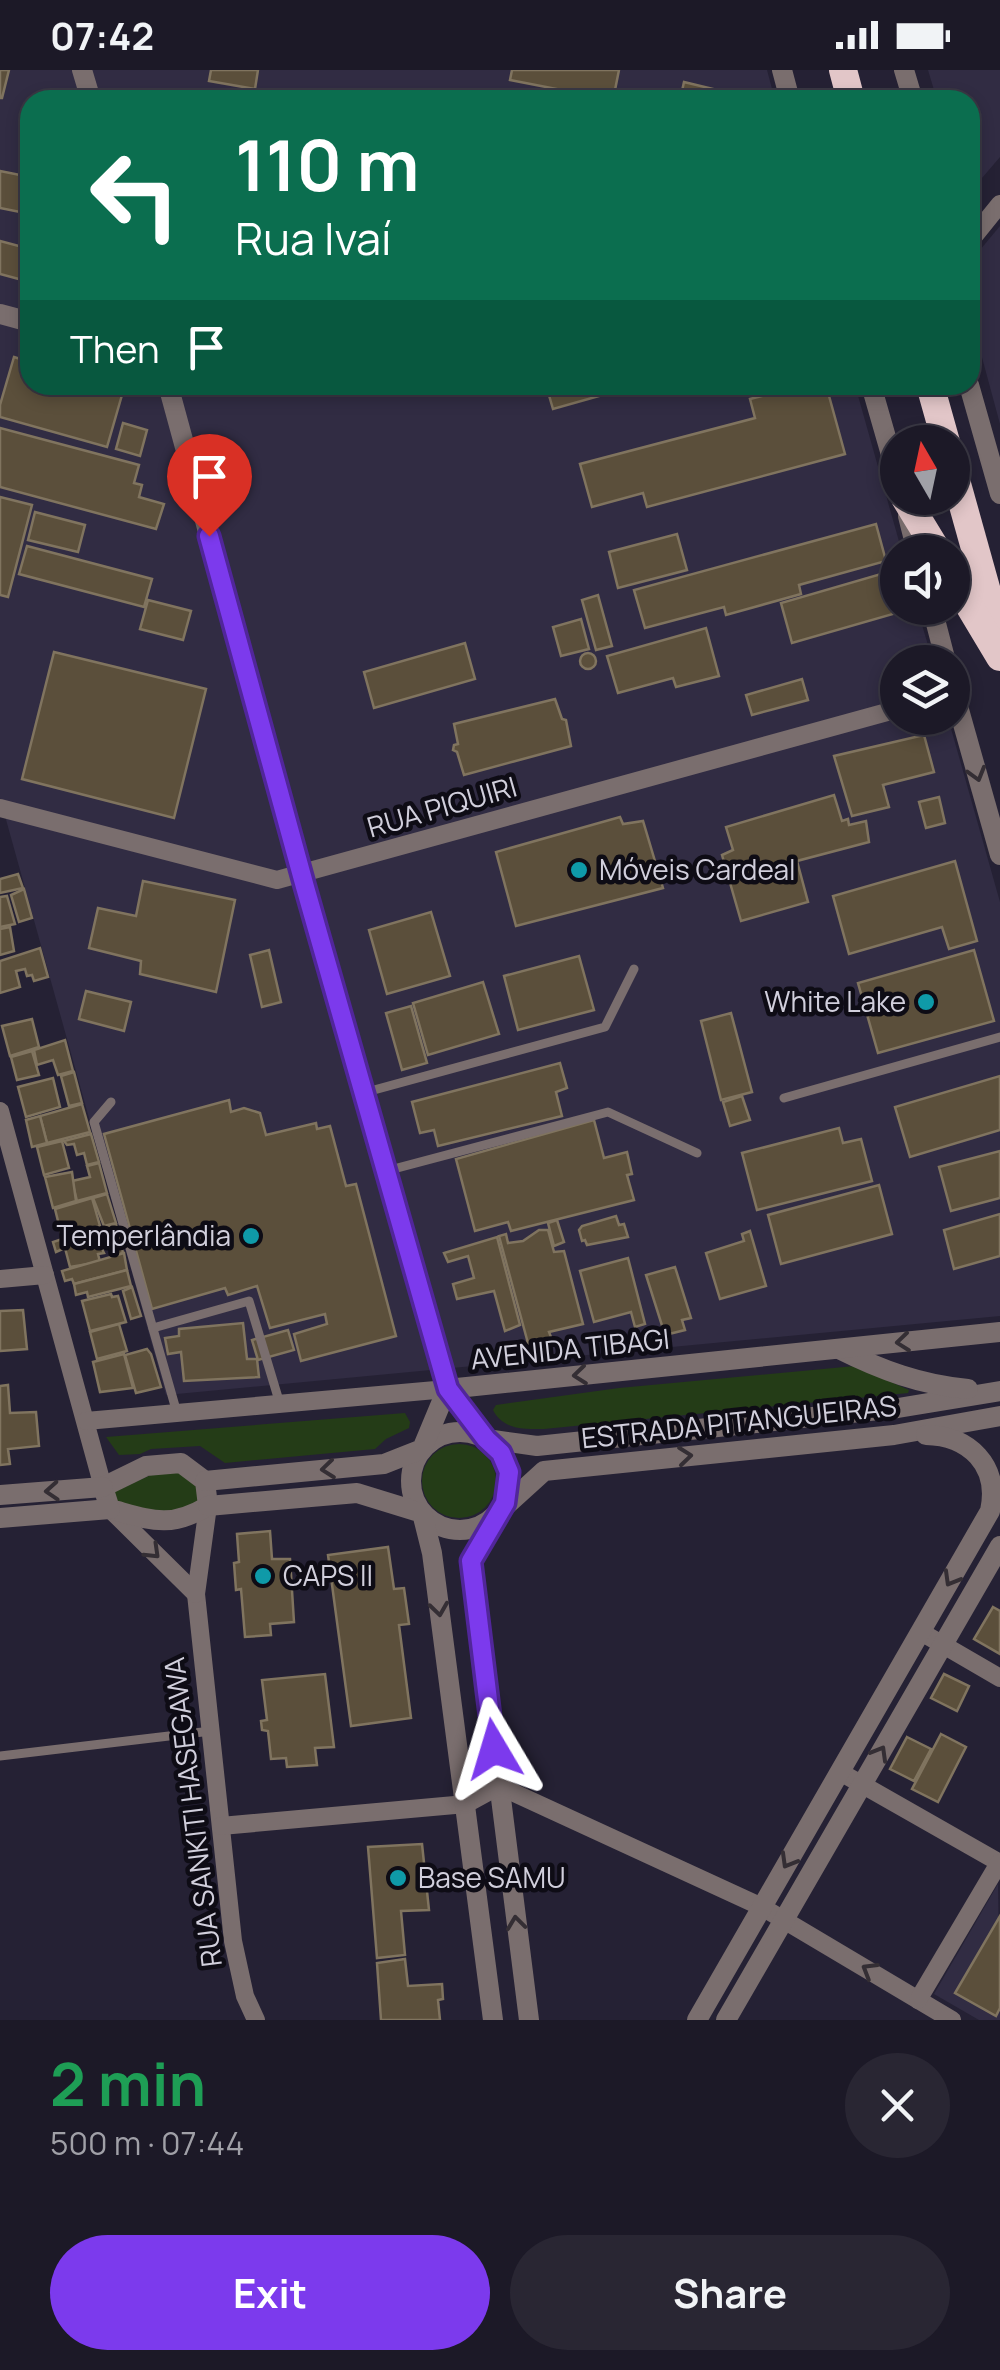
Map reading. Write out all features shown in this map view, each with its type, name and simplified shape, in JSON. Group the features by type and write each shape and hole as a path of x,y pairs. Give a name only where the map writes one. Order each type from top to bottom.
{"highway":[{"path":"933,395 941,425"},
{"path":"966,515 1000,638"},
{"path":"970,607 1000,657"}],"street":[{"path":"980,229 1000,204"},
{"path":"171,395 448,1389 501,1453 509,1472 508,1493 471,1561 529,2020"},
{"path":"874,395 882,425"},
{"path":"972,395 1000,494"},
{"name":"RUA PIQUIRI","path":"0,808 277,880 880,714"},
{"path":"966,735 1000,855"},
{"path":"0,1111 110,1510 196,1594"},
{"path":"0,1278 44,1275"},
{"name":"AVENIDA TIBAGI","path":"86,1421 448,1389 1000,1332"},
{"path":"838,1349 922,1383 1000,1390"},
{"path":"448,1389 411,1476 412,1496 422,1513 432,1553 493,2020"},
{"name":"ESTRADA PITANGUEIRAS","path":"486,1439 536,1446 898,1408 1000,1390"},
{"name":"ESTRADA PITANGUEIRAS","path":"499,1512 544,1471 894,1435 1000,1416"},
{"path":"0,1495 103,1488 146,1466 181,1463 205,1481 384,1464 447,1434 467,1432 486,1439"},
{"path":"696,2020 990,1511 996,1493 990,1471 971,1447 946,1436 894,1435"},
{"path":"205,1481 208,1506"},
{"path":"0,1518 110,1510 154,1521 186,1519 208,1506 357,1493 422,1513 446,1529 466,1530 484,1524 499,1512"},
{"name":"RUA SANKITI HASEGAWA","path":"208,1506 196,1594 237,1969 251,2018"},
{"path":"726,2020 1000,1546"},
{"path":"921,1632 1000,1678"},
{"path":"840,1772 999,1863 918,2000"},
{"path":"220,1826 466,1804 499,1786"},
{"path":"499,1786 762,1906 952,2020"}],"lane":[{"path":"364,1094 606,1027 634,970"},
{"path":"784,1098 1000,1037"},
{"path":"110,1102 94,1122 177,1413"},
{"path":"386,1172 608,1112 698,1153"},
{"path":"153,1328 250,1301 280,1404"},
{"path":"0,1756 211,1731"}],"shaded area":[{"path":"0,70 767,70 772,90 20,90 20,395 858,395 880,474 880,515 892,515 897,535 880,535 880,625 922,625 928,645 880,645 880,735 953,735 1000,902 1000,1316 166,1395 0,798"},
{"path":"928,70 1000,70 1000,157 980,180 980,90 934,90"},
{"path":"1000,226 1000,424 980,350 980,250"},
{"path":"998,1884 1000,2020 979,2020 934,1994"}],"green space":[{"path":"855,1366 909,1390 908,1393 544,1429 508,1425 493,1410 496,1405 619,1388"},
{"path":"405,1413 409,1428 375,1449 225,1463 200,1446 119,1455 106,1437"},
{"path":"459,1444 485,1455 496,1481 485,1507 459,1518 433,1507 422,1481 433,1455"},
{"path":"157,1472 183,1472 197,1481 199,1500 194,1507 157,1513 117,1502 114,1492"}],"building":[{"path":"0,70 9,70 2,98 0,98"},
{"path":"211,70 258,70 255,89 209,81"},
{"path":"512,70 619,70 615,90 562,90 510,80"},
{"path":"684,82 717,90 682,90"},
{"path":"0,171 20,175 20,212 0,208"},
{"path":"0,241 20,246 20,279 0,274"},
{"path":"14,357 20,359 20,395 122,395 107,447 0,417"},
{"path":"549,395 603,395 553,409"},
{"path":"765,395 829,395 845,454 647,507 643,493 592,507 580,464 755,418 750,399"},
{"path":"123,423 147,430 140,456 116,449"},
{"path":"0,428 139,465 134,483 142,485 139,497 164,504 156,529 0,487"},
{"path":"0,497 32,505 8,597 0,595"},
{"path":"35,512 85,525 78,552 28,540"},
{"path":"876,524 880,539 880,563 799,585 801,594 726,615 724,607 645,628 634,590"},
{"path":"677,534 687,570 618,588 609,552"},
{"path":"27,546 152,579 144,607 19,574"},
{"path":"880,574 880,618 792,643 781,603"},
{"path":"598,595 612,646 596,650 582,600"},
{"path":"148,600 191,611 183,640 140,629"},
{"path":"581,619 589,649 561,656 553,627"},
{"path":"706,628 719,676 676,687 673,678 618,693 607,656"},
{"path":"465,643 475,679 374,708 364,672"},
{"path":"54,652 206,689 174,818 22,779"},
{"path":"588,653 596,661 588,669 580,661"},
{"path":"802,679 808,700 752,715 746,695"},
{"path":"555,699 562,719 566,720 571,746 464,775 453,750 458,744 454,724"},
{"path":"924,735 934,772 883,785 889,807 852,816 834,756"},
{"path":"834,795 842,821 848,819 849,825 866,821 869,842 797,861 808,902 741,921 722,855 733,850 726,827"},
{"path":"939,797 945,823 926,828 919,802"},
{"name":"Móveis Cardeal","path":"620,817 623,824 643,821 663,888 516,926 496,852"},
{"path":"955,861 977,941 949,949 942,927 849,954 833,896"},
{"path":"18,874 23,888 0,893 0,879"},
{"path":"143,881 235,900 216,992 140,974 141,961 89,948 98,908 136,916"},
{"path":"24,889 32,918 19,922 11,895"},
{"path":"7,896 15,924 0,927 0,897"},
{"path":"431,912 450,976 387,994 369,930"},
{"path":"10,927 14,951 0,955 0,929"},
{"path":"40,948 48,977 34,981 25,969 16,971 20,987 0,993 0,961"},
{"path":"269,950 281,1002 262,1007 250,955"},
{"name":"White Lake","path":"974,950 994,1021 878,1053 858,983"},
{"path":"579,956 594,1010 518,1030 504,976"},
{"path":"483,982 499,1034 428,1055 413,1003"},
{"path":"86,991 131,1002 124,1031 79,1019"},
{"path":"411,1006 427,1063 402,1070 386,1013"},
{"path":"731,1013 752,1092 721,1100 701,1021"},
{"path":"32,1019 39,1047 10,1056 2,1026"},
{"path":"65,1040 73,1071 58,1075 53,1060 37,1065 34,1050"},
{"path":"32,1051 39,1075 17,1080 11,1057"},
{"path":"560,1063 567,1088 556,1092 562,1116 438,1146 434,1130 420,1133 412,1102"},
{"path":"74,1072 82,1103 69,1106 61,1076"},
{"path":"1000,1076 1000,1130 910,1157 895,1107"},
{"path":"53,1078 60,1107 26,1117 18,1087"},
{"path":"742,1096 750,1120 730,1126 723,1102"},
{"name":"Temperlândia","path":"229,1100 231,1112 244,1108 260,1113 266,1135 316,1123 317,1129 330,1126 346,1186 356,1184 396,1336 301,1361 294,1334 327,1324 325,1314 270,1328 257,1286 228,1295 225,1288 152,1309 104,1134"},
{"path":"82,1104 90,1132 47,1143 40,1116"},
{"path":"40,1116 47,1143 32,1147 26,1120"},
{"path":"594,1120 604,1158 627,1152 632,1174 627,1175 634,1200 511,1231 508,1222 475,1231 456,1159"},
{"path":"839,1128 843,1143 861,1139 872,1181 757,1210 742,1153"},
{"path":"91,1134 99,1162 87,1165 84,1153 77,1155 74,1144 64,1141"},
{"path":"62,1141 69,1168 44,1175 37,1147"},
{"path":"1000,1151 1000,1198 951,1211 939,1167"},
{"path":"99,1163 107,1193 77,1201 72,1181 90,1177 87,1166"},
{"path":"72,1172 76,1201 53,1208 45,1177"},
{"path":"879,1185 892,1234 781,1264 768,1215"},
{"path":"107,1194 116,1223 104,1226 93,1198"},
{"path":"92,1198 100,1226 62,1237 55,1209"},
{"path":"1000,1214 1000,1256 954,1269 944,1230"},
{"path":"616,1216 628,1237 587,1245 582,1241 582,1226"},
{"path":"557,1220 564,1242 554,1246 548,1223"},
{"path":"116,1224 123,1253 113,1256 104,1228"},
{"path":"92,1229 104,1253 98,1254 100,1262 70,1267 65,1248 56,1252 53,1242"},
{"path":"539,1230 548,1230 554,1252 564,1251 583,1324 549,1332 554,1345 529,1347 499,1236 506,1234 508,1243 523,1241"},
{"path":"750,1231 766,1286 720,1299 706,1253 744,1241 742,1234"},
{"path":"497,1237 520,1325 505,1331 494,1291 457,1299 453,1284 474,1278 468,1256 448,1262 444,1253"},
{"path":"124,1253 127,1270 74,1284 72,1279 65,1281 62,1271"},
{"path":"628,1258 645,1324 635,1327 631,1312 594,1322 580,1271"},
{"path":"675,1267 691,1318 682,1320 685,1330 665,1335 646,1275"},
{"path":"127,1270 131,1286 88,1297 87,1292 76,1295 74,1284"},
{"path":"132,1287 141,1316 131,1319 123,1291"},
{"path":"118,1296 126,1322 90,1331 82,1301"},
{"path":"23,1310 27,1349 0,1351 0,1311"},
{"path":"243,1323 247,1359 257,1359 259,1377 184,1381 181,1352 168,1354 165,1338 179,1336 179,1329"},
{"path":"119,1324 127,1351 97,1359 90,1332"},
{"path":"288,1330 294,1350 258,1360 252,1340"},
{"path":"147,1349 161,1387 136,1393 125,1355"},
{"path":"124,1354 133,1388 100,1392 93,1362"},
{"path":"8,1385 10,1413 36,1412 39,1446 8,1449 10,1464 0,1465 0,1386"},
{"name":"CAPS II","path":"270,1531 272,1559 290,1559 294,1622 270,1624 271,1635 245,1637 241,1589 236,1590 237,1534"},
{"path":"388,1547 394,1589 404,1588 409,1624 399,1625 411,1718 351,1726 328,1555"},
{"path":"993,1607 1000,1611 1000,1654 974,1639"},
{"path":"325,1674 334,1747 315,1748 317,1765 287,1767 286,1758 271,1759 268,1731 262,1730 261,1721 267,1720 262,1680"},
{"path":"944,1674 969,1686 957,1711 931,1698"},
{"path":"941,1734 966,1747 938,1802 912,1789"},
{"path":"907,1737 931,1749 914,1781 890,1769"},
{"name":"Base SAMU","path":"422,1844 429,1910 401,1911 405,1955 377,1958 368,1847"},
{"path":"1000,1916 1000,2008 996,2016 955,1993"},
{"path":"405,1959 408,1986 442,1984 443,1999 438,2000 440,2020 381,2020 377,1963"}],"place":[{"name":"Móveis Cardeal","path":"579,870"},
{"name":"White Lake","path":"926,1002"},
{"name":"Temperlândia","path":"251,1236"},
{"name":"CAPS II","path":"263,1576"},
{"name":"Base SAMU","path":"398,1878"}],"route":[{"path":"209,536 448,1389 501,1453 509,1472 505,1503 471,1561 494,1749"}]}
